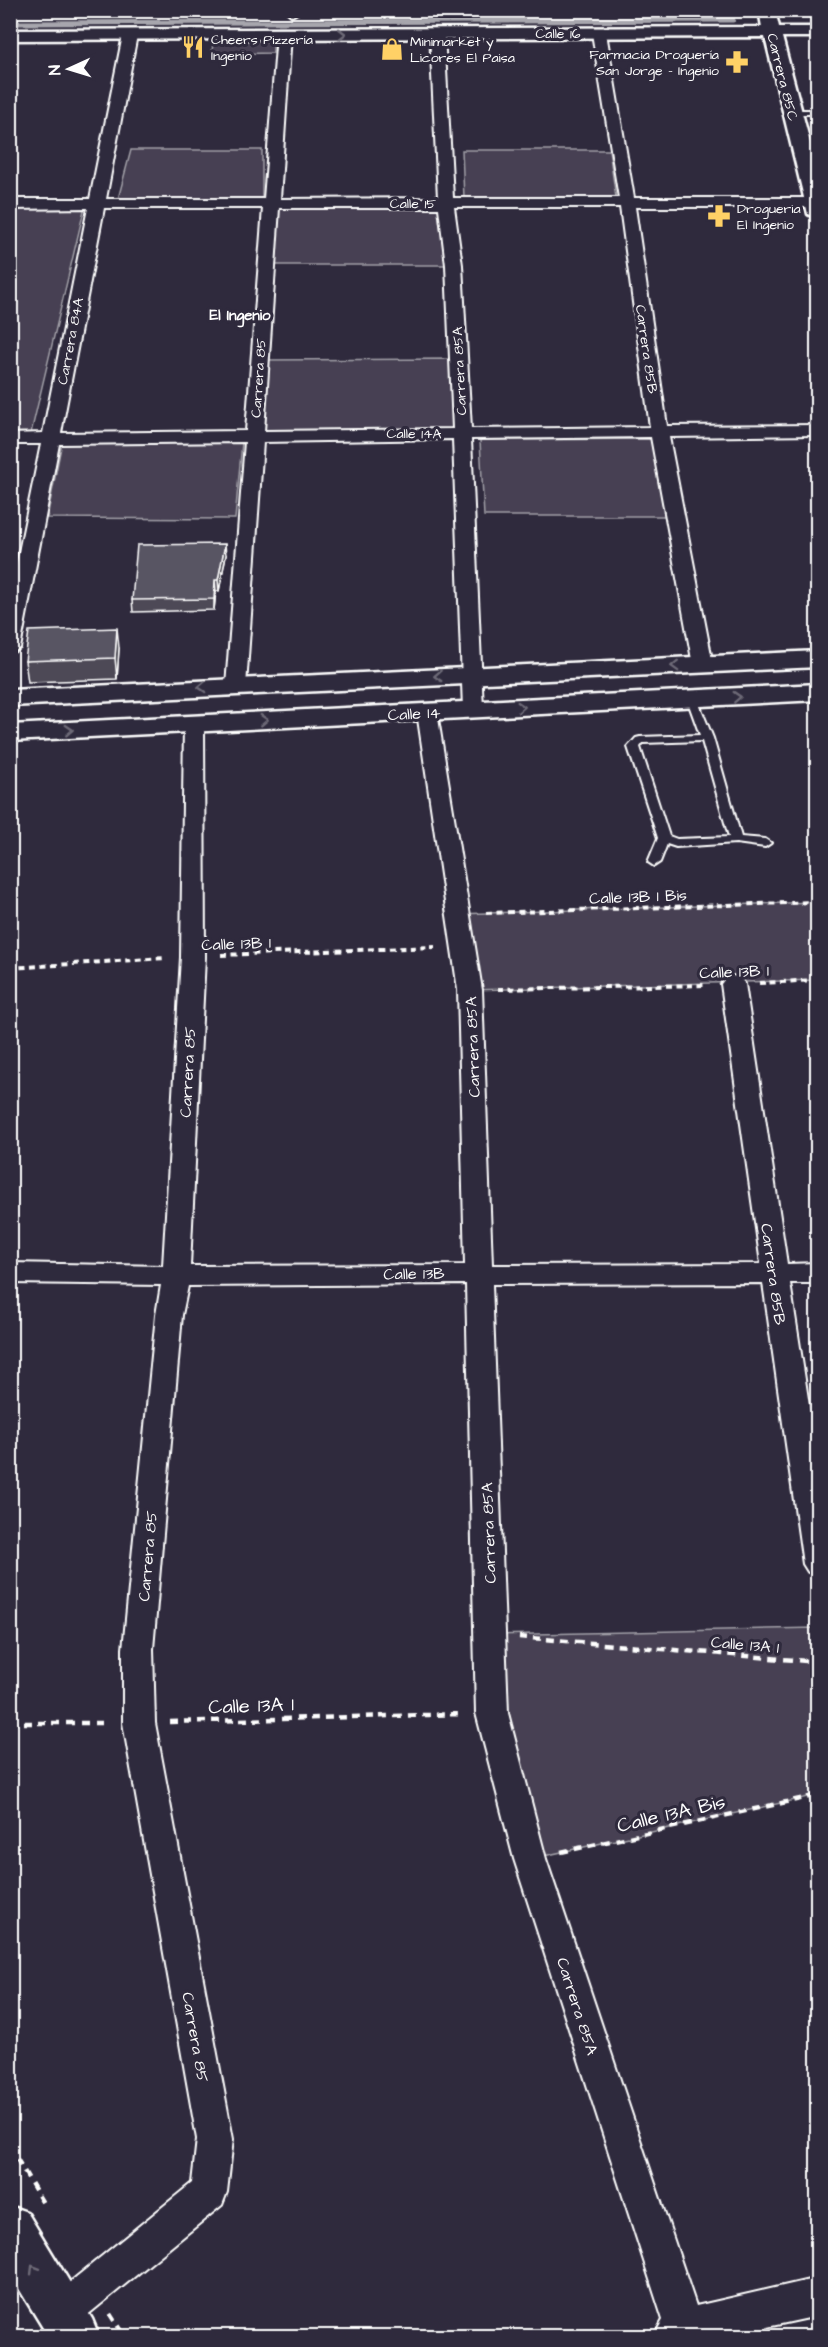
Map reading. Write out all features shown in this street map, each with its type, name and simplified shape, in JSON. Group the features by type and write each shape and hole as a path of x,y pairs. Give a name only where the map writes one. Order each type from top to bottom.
{"street":[{"name":"Carrera 85C","path":"766,10 816,208"},
{"path":"270,11 315,11"},
{"path":"432,11 466,11"},
{"path":"114,12 159,12"},
{"name":"Calle 16","path":"10,35 818,32"},
{"name":"Carrera 85A","path":"437,33 446,203 454,265 473,709"},
{"name":"Carrera 85B","path":"599,33 627,202 658,430 704,664"},
{"path":"684,33 752,51 781,69"},
{"name":"Carrera 85","path":"237,686 284,34"},
{"name":"Carrera 84A","path":"10,648 129,35"},
{"name":"Calle 15","path":"10,204 627,202 816,208"},
{"name":"Calle 14A","path":"10,439 818,430"},
{"path":"10,698 818,659"},
{"name":"Calle 14","path":"10,733 818,692"},
{"name":"Carrera 85A","path":"427,712 470,990 492,1713 531,1859 678,2332"},
{"name":"Carrera 85","path":"68,2325 209,2192 215,2139 139,1723 138,1649 169,1315 176,1276 193,957 194,724"},
{"name":"Carrera 85B","path":"733,984 818,1564"},
{"name":"Calle 13B","path":"10,1273 176,1276 818,1273"},
{"path":"10,2229 68,2325"},
{"path":"678,2332 747,2325 818,2297"}],"lane":[{"path":"792,112 818,112"},
{"path":"692,699 707,738 736,840"},
{"path":"654,862 664,838 634,747 640,741 707,738"},
{"path":"664,838 676,843 736,840 765,843"}],"path":[{"name":"Calle 13B 1 Bis","path":"458,914 818,902"},
{"name":"Calle 13B 1","path":"10,968 193,957 464,946"},
{"name":"Calle 13B 1","path":"470,990 818,980"},
{"name":"Calle 13A 1","path":"491,1635 818,1662"},
{"name":"Calle 13A 1","path":"10,1723 139,1723 492,1713"},
{"name":"Calle 13A Bis","path":"531,1859 818,1795"}],"shaded area":[{"path":"273,40 273,53 212,54 213,41"},
{"path":"131,150 262,150 262,200 118,199"},
{"path":"462,150 609,150 616,198 464,198"},
{"path":"272,203 446,203 454,265 266,265"},
{"path":"85,206 31,433 11,432 11,207"},
{"path":"459,359 462,433 254,435 260,360"},
{"path":"656,439 667,516 484,516 480,440"},
{"path":"62,442 242,442 235,519 47,518"},
{"path":"817,902 817,980 470,990 458,914"},
{"path":"817,1628 817,1795 530,1859 491,1635"}],"building":[{"path":"225,544 218,580 215,580 214,599 132,600 137,545"},
{"path":"117,628 115,658 25,661 29,631"}],"waterway":[{"path":"10,23 733,20"}],"place":[{"name":"Cheers Pizzería Ingenio","path":"193,47"},
{"name":"Minimarket y Licores El Paisa","path":"392,49"},
{"name":"Farmacia Droguería San Jorge - Ingenio","path":"737,62"},
{"name":"Drogueria El Ingenio","path":"719,216"}],"district":[{"name":"El Ingenio","path":"240,315"}]}
